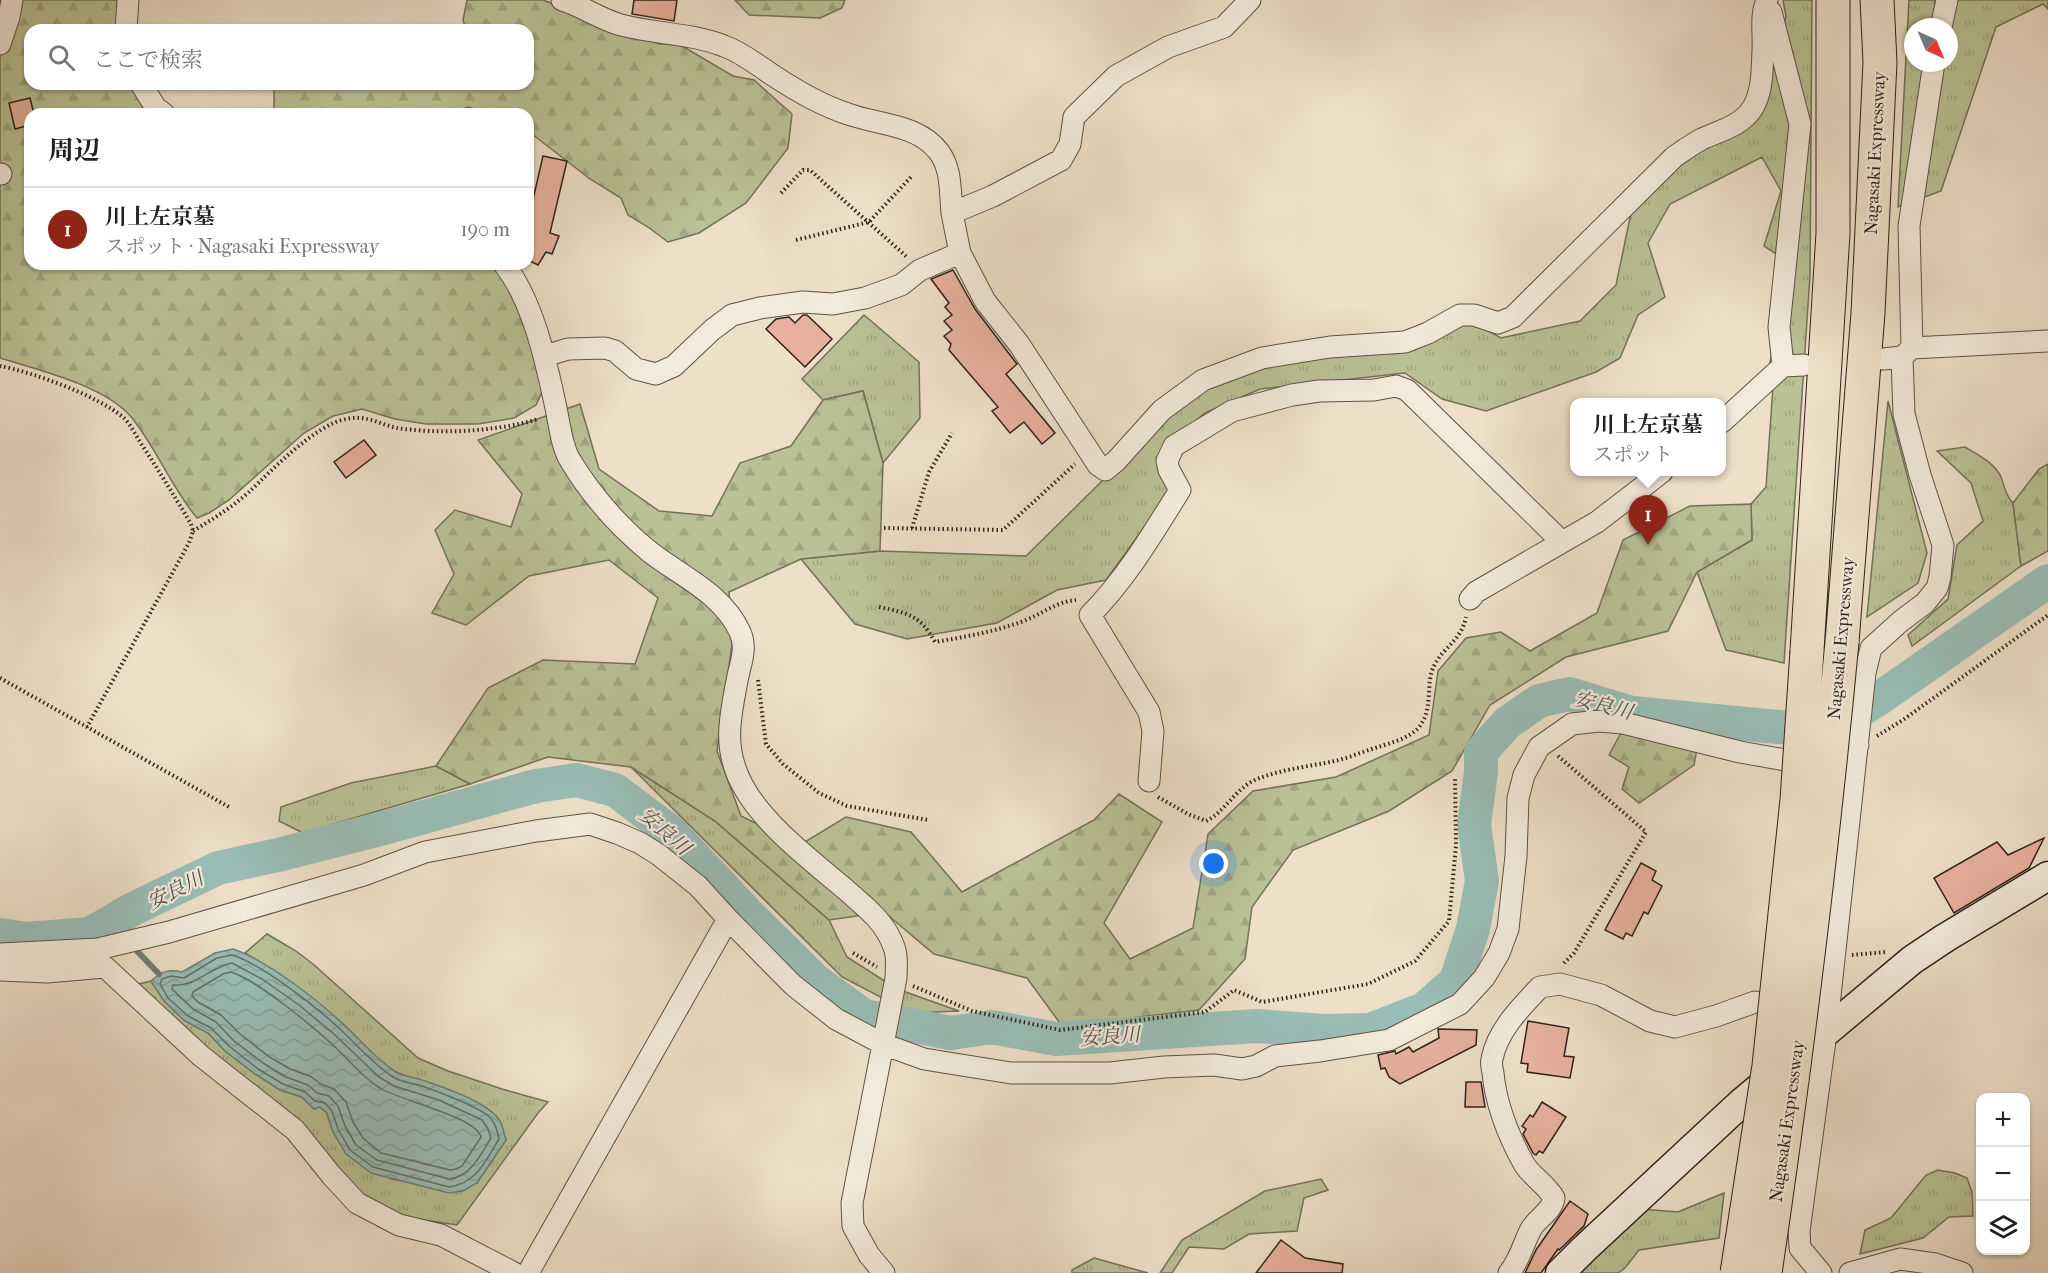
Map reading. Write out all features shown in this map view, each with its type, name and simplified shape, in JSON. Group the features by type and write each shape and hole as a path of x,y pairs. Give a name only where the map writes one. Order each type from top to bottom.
{"highway":[{"name":"Nagasaki Expressway","path":"1737,1273 1768,1066 1797,800 1833,233 1833,0"},
{"name":"Nagasaki Expressway","path":"1765,1273 1795,1069 1827,800 1842,642 1868,313 1880,62 1877,0"},
{"path":"1880,62 1886,0"}],"street":[{"path":"0,44 12,0"},
{"path":"126,24 128,0"},
{"path":"562,0 618,24 650,32 693,37 723,46 746,56 809,98 849,115 894,126 924,137 940,152 949,171 952,213 960,253 985,301 1019,344 1089,452 1098,465 1105,470 1162,410 1203,380 1262,358 1330,347 1405,342 1428,333 1460,315 1474,315 1498,322 1513,317 1674,157 1700,140 1719,133 1743,119 1753,108 1759,93 1762,74 1764,32 1761,12 1768,0"},
{"path":"952,213 993,196 1061,160 1070,144 1074,117 1116,76 1168,47 1224,27 1250,0"},
{"path":"1726,419 1794,365 1779,327 1800,124 1768,0"},
{"path":"1943,18 1947,0"},
{"path":"1821,1273 1800,1248 1799,1231 1826,1034 1864,673 1871,648 1925,603 1937,588 1943,545 1920,475 1904,414 1899,354 1909,226 1933,72"},
{"path":"145,90 156,108"},
{"path":"545,356 568,349 604,348 615,351 636,369 656,374 674,366 712,330 732,315 760,308 803,302 833,304 865,298 901,285 921,270 960,253"},
{"path":"509,270 517,281 545,356 568,457 609,514 650,552 707,591 725,608 740,632 745,644 734,697 729,740 732,764 754,806 804,854 878,918 896,949 896,978 852,1203 853,1226 869,1256 884,1273"},
{"path":"1899,354 2048,341"},
{"path":"1149,781 1153,731 1149,712 1090,615 1104,602 1144,547 1180,490 1167,461 1174,446 1232,411 1310,392 1374,390 1396,386 1407,390 1562,542"},
{"path":"1470,599 1476,592 1597,522 1656,476"},
{"path":"0,954 98,949 169,932 364,875 425,852 536,831 590,824 617,832 659,855 698,886 793,985 836,1020 883,1044 924,1059 1011,1073 1110,1073 1164,1067 1214,1065 1242,1069 1256,1066 1275,1056 1389,1040 1460,1004 1485,978 1499,953 1508,928 1514,889 1518,798 1524,775 1539,747 1572,724 1599,721 1623,723 1740,752 1785,760 1809,760 1838,755 1847,753 1858,745"},
{"path":"1560,1273 1740,1104 1912,960 2048,876"},
{"path":"528,1273 728,919"},
{"path":"0,970 47,972 105,967 201,1056 295,1130 357,1203 399,1225 441,1234 514,1273"},
{"path":"1509,1273 1521,1255 1531,1230 1553,1206 1554,1198 1545,1185 1534,1177 1525,1165 1503,1120 1494,1090 1491,1060 1501,1035 1518,1010 1540,987 1560,984 1601,995 1650,1021 1675,1027 1755,1002"},
{"path":"1851,1273 1900,1259 1935,1264 1962,1273"}],"path":[{"path":"781,193 803,170 810,170 921,270"},
{"path":"796,240 869,222 911,177"},
{"path":"0,366 18,369 70,390 100,403 125,419 174,495 193,531"},
{"path":"87,728 189,543 193,531 225,511 301,445 345,419 370,418 398,429 447,432 482,430 524,423 557,414"},
{"path":"912,528 928,472 952,433"},
{"path":"884,528 1003,530 1089,452"},
{"path":"1149,781 1151,793 1188,814 1206,821 1213,818 1236,794 1253,781 1286,770 1333,762 1397,741 1418,728 1427,710 1433,667 1464,629 1470,599"},
{"path":"879,607 906,612 919,620 928,629 935,642 1023,621 1058,603 1076,600 1090,615"},
{"path":"1858,745 1879,736 1903,720 2048,615"},
{"path":"0,678 229,807"},
{"path":"758,678 766,744 783,764 819,793 847,806 928,820"},
{"path":"1539,747 1553,752 1646,832 1574,953 1540,987"},
{"path":"854,953 896,978 972,1011 1060,1030 1205,1012 1234,990 1262,1002 1368,984 1415,961 1449,921 1456,845 1455,778"},
{"path":"1834,956 1894,951 1912,960"}],"green space":[{"path":"0,0 117,0 117,24 24,24 24,90 134,90 143,108 24,108 24,270 496,270 513,294 536,355 543,390 536,405 514,418 478,424 426,424 395,419 362,409 333,416 304,433 229,500 197,518 179,494 141,430 120,407 106,397 71,380 0,358"},
{"path":"467,0 543,0 659,44 677,43 733,76 754,80 792,114 788,148 746,203 699,233 668,242 628,215 621,198 590,179 534,136 534,108 274,108 274,90 534,90 534,24 464,24"},
{"path":"735,0 845,0 842,8 820,18 749,15"},
{"path":"1783,0 1812,0 1810,276 1784,663 1726,650 1697,572 1752,540 1751,504 1766,487 1773,386 1769,369 1773,345 1776,254 1764,246 1781,191 1762,157 1670,204 1648,243 1665,297 1638,315 1620,358 1596,372 1486,411 1442,399 1405,373 1260,389 1205,413 1163,448 1172,489 1106,580 1057,590 997,623 907,639 855,624 801,559 880,551 1026,556 1172,412 1209,385 1264,364 1470,321 1501,338 1580,321 1616,285 1631,213 1690,156 1763,104 1786,16"},
{"path":"1909,0 1935,0 1935,7 1944,0 2048,0 2048,9 2043,4 1996,27 1941,191 1898,207 1905,72 1958,72 1958,18 1908,18"},
{"path":"864,315 919,362 920,418 883,463 863,391 823,400 802,379"},
{"path":"863,391 883,463 880,551 801,559 729,592 732,644 717,751 741,816 800,845 846,817 911,832 962,892 1094,820 1119,794 1162,822 1104,923 1130,959 1193,928 1208,834 1253,791 1336,777 1429,735 1438,671 1466,638 1501,632 1530,651 1597,613 1623,540 1690,506 1751,504 1752,540 1697,572 1668,631 1566,657 1490,705 1452,771 1389,811 1293,850 1252,907 1245,959 1199,1010 1062,1026 1027,978 934,954 884,912 829,920 715,821 631,767 548,757 470,784 436,766 488,688 543,660 635,664 658,598 609,560 529,576 466,625 432,613 454,574 435,530 455,510 511,527 522,494 478,440 580,404 599,469 659,511 712,516 740,463 791,446 823,400"},
{"path":"1888,401 1927,553 1918,583 1867,617"},
{"path":"1965,447 1990,463 2001,477 2013,503 2021,566 1912,646 1908,635 1948,599 1957,545 1983,521 1971,483 1937,451"},
{"path":"2048,464 2048,551 2021,566 2013,503 2039,469"},
{"path":"1622,731 1697,749 1694,765 1639,803 1622,789 1629,767 1609,755"},
{"path":"436,766 470,784 303,833 279,821 281,807 351,783"},
{"path":"631,767 715,821 829,920 847,957 897,989 959,1011 911,1013 842,977"},
{"path":"267,934 313,964 418,1058 448,1071 548,1102 457,1225 397,1216 354,1188 234,1080 134,985 151,981 164,1001 185,1021 208,1033 225,1051 255,1074 280,1090 302,1097 314,1109 320,1107 327,1113 333,1132 391,1179 409,1182 477,1183 506,1140 501,1123 494,1114 455,1092 400,1074 384,1064 349,1029 319,1004 245,953"},
{"path":"1938,1170 1967,1178 1972,1192 1973,1216 1949,1217 1923,1238 1860,1254 1865,1230 1891,1218 1926,1175"},
{"path":"1321,1179 1328,1190 1304,1198 1297,1231 1249,1234 1224,1249 1189,1247 1172,1273 1160,1273 1182,1240 1265,1191"},
{"path":"1724,1193 1719,1238 1639,1250 1618,1273 1580,1273 1641,1209 1678,1212"},
{"path":"1094,1258 1148,1273 1072,1273 1072,1270"}],"water":[{"path":"233,949 261,962 307,993 396,1072 454,1091 477,1102 496,1116 501,1123 506,1140 477,1183 463,1191 449,1193 371,1173 346,1154 333,1132 327,1113 320,1107 314,1109 302,1097 280,1090 255,1074 225,1051 208,1033 185,1021 164,1001 151,981 162,973 182,972 215,953"}],"building":[{"path":"634,0 677,0 674,21 632,14"},
{"path":"30,98 32,108 24,108 24,127 15,129 9,103"},
{"path":"543,156 567,161 550,233 559,236 552,254 546,252 538,265 534,263 534,195"},
{"path":"953,270 975,309 1017,364 1006,374 1055,433 1042,444 1024,422 1010,433 992,411 998,407 949,350 951,344 944,336 952,330 944,321 952,315 945,307 949,303 931,279"},
{"path":"803,315 807,315 832,339 805,367 766,329 776,319 789,317 795,323"},
{"path":"364,440 376,455 346,478 334,462"},
{"path":"2044,838 2029,868 1954,913 1934,878 1997,842 2008,855"},
{"path":"1641,863 1656,871 1652,880 1662,886 1648,914 1644,912 1632,936 1626,933 1623,939 1605,930"},
{"path":"1528,1021 1569,1028 1564,1056 1574,1057 1570,1078 1527,1072 1528,1064 1521,1063"},
{"path":"1438,1029 1477,1030 1476,1045 1400,1084 1389,1077 1385,1068 1381,1069 1378,1055 1395,1051 1396,1054 1409,1047 1413,1052 1439,1038"},
{"path":"1466,1082 1481,1082 1485,1107 1465,1107"},
{"path":"1542,1102 1566,1117 1543,1153 1539,1151 1536,1155 1523,1134 1526,1129 1522,1126 1530,1115 1533,1117"},
{"path":"1570,1201 1588,1214 1584,1226 1558,1249 1541,1273 1525,1273 1536,1250"},
{"path":"1281,1240 1305,1258 1343,1264 1342,1273 1256,1273"}],"waterway":[{"name":"安良川","path":"0,935 26,939 90,934 133,909 218,868 384,828 536,786 576,780 615,790 671,832 747,913 816,981 864,1016 951,1033 992,1027 1056,1039 1257,1026 1323,1031 1370,1030 1424,1009 1456,981 1473,929 1482,881 1474,824 1481,772 1481,752 1507,723 1539,701 1569,694 1632,713 1778,727 1830,729 1877,700 2048,581"},
{"path":"90,934 128,932"},
{"path":"137,951 159,974"}],"place":[{"name":"川上左京墓","path":"1648,545"}]}
